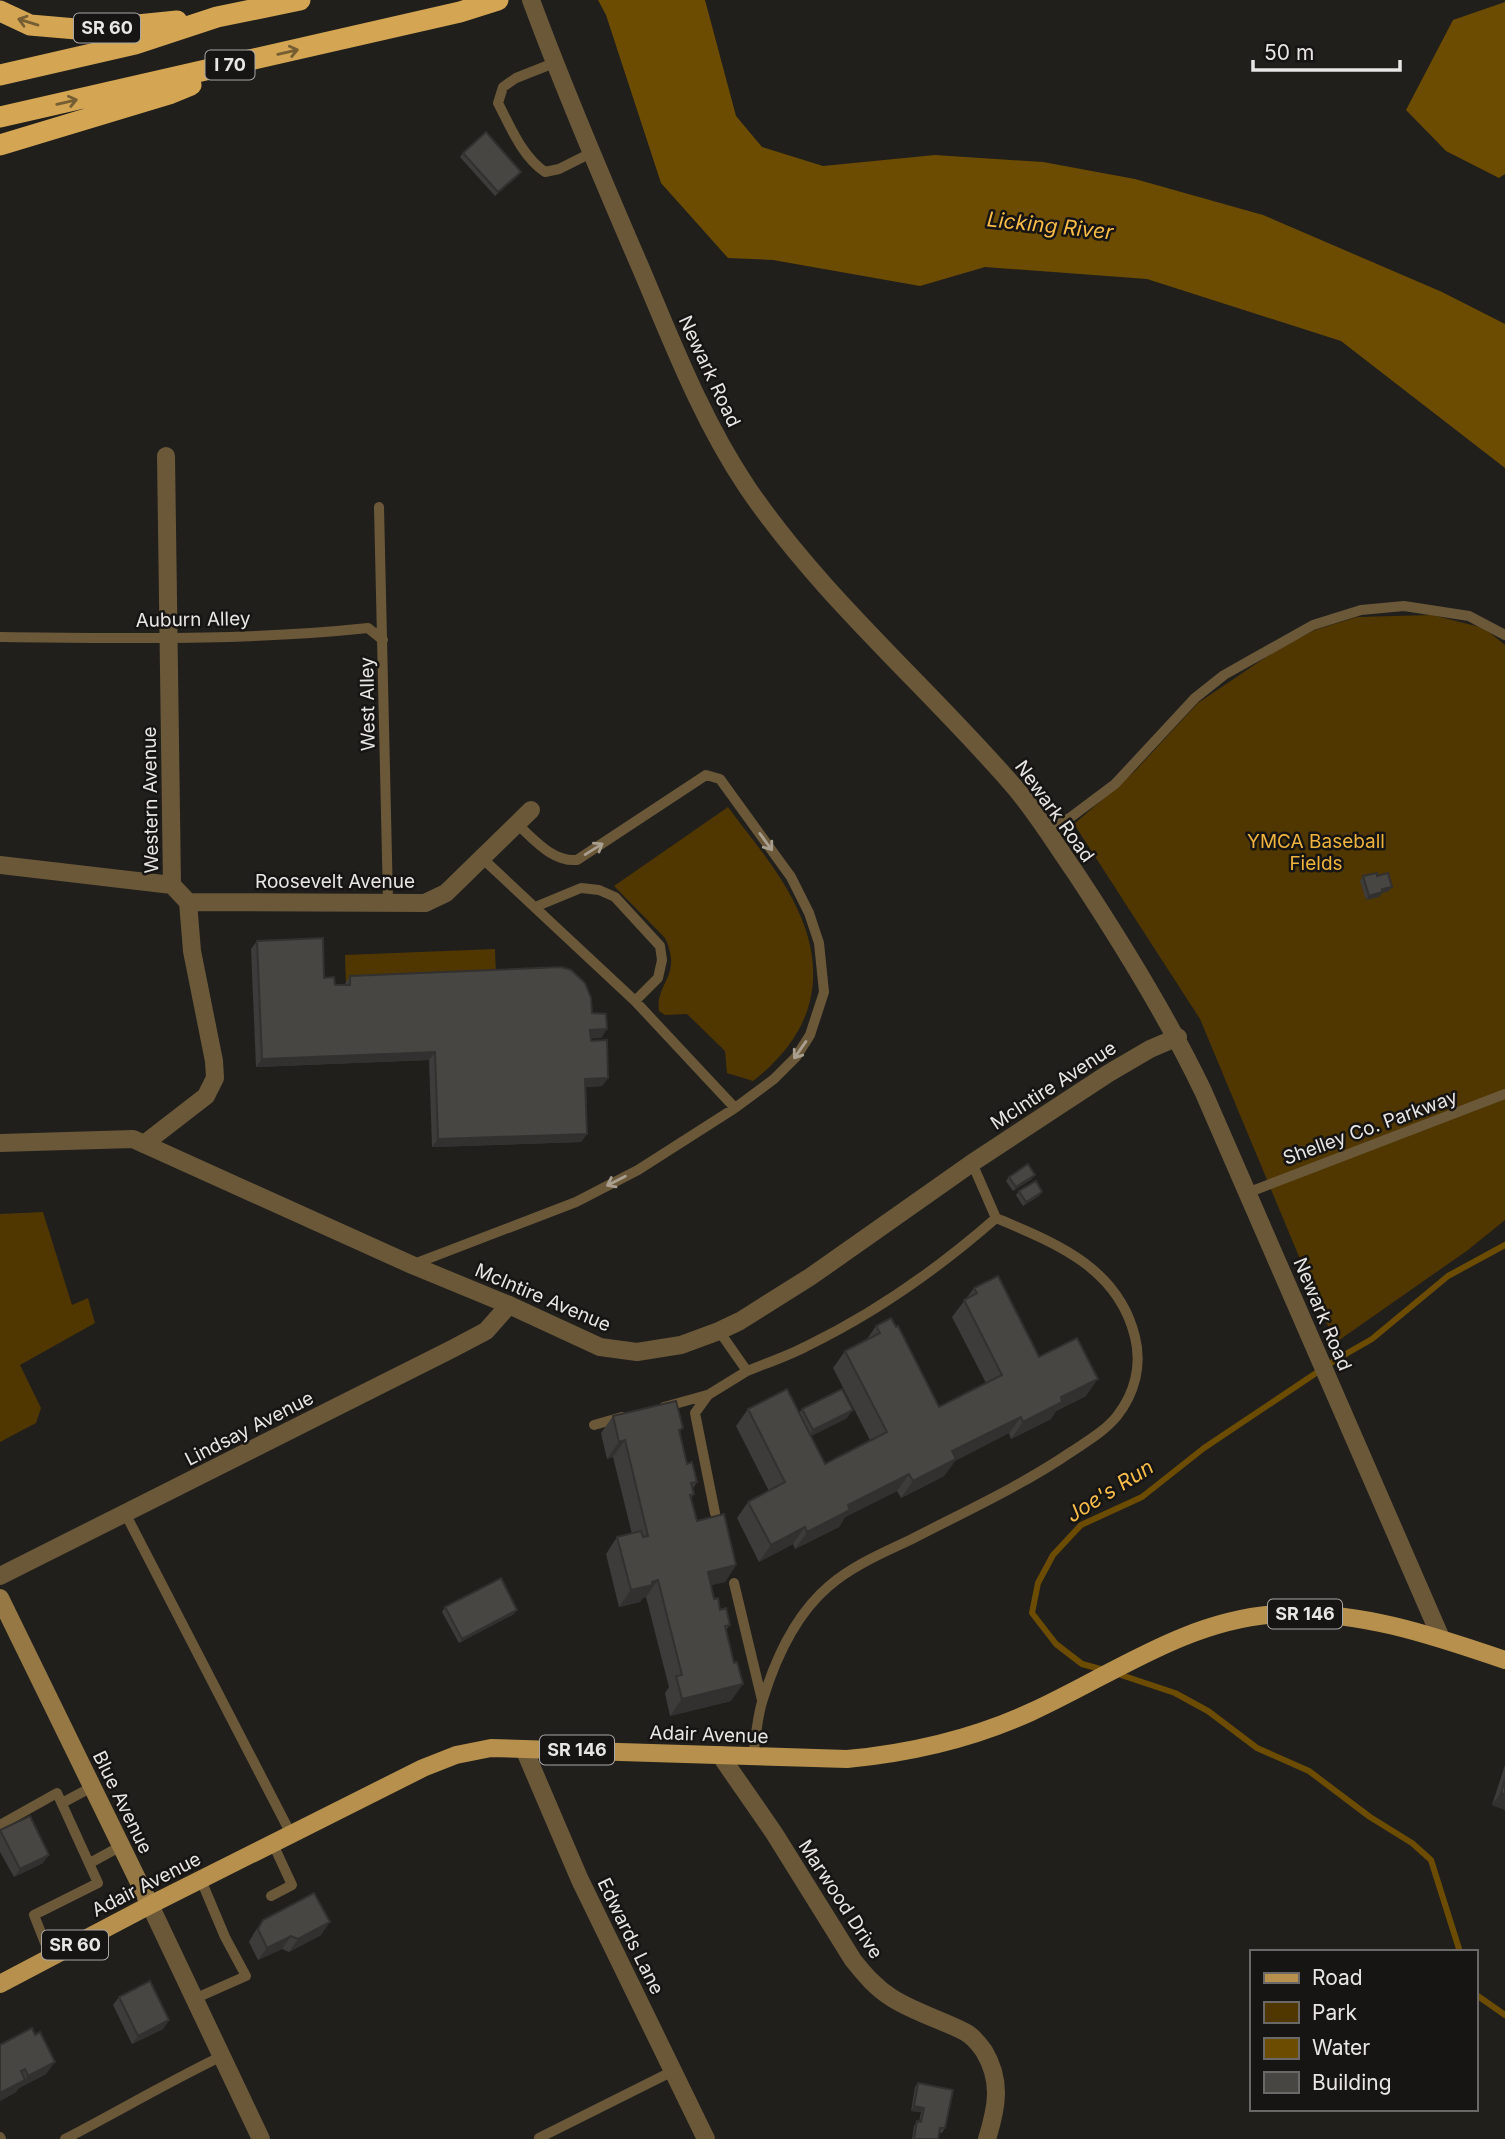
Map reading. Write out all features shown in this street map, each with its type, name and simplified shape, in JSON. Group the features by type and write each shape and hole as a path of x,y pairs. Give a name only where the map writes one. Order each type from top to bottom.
{"highway":[{"name":"I 70","path":"0,75 135,44 217,17 300,0"},
{"name":"I 70","path":"0,117 460,12 498,0"},
{"name":"SR 60","path":"0,11 30,25 88,30 217,17"},
{"path":"0,145 169,94 242,63"}],"main road":[{"name":"Blue Avenue","path":"0,1598 150,1905"},
{"name":"Adair Avenue","path":"0,1984 291,1834 423,1768 456,1755 491,1748 847,1759 891,1755 950,1742 994,1728 1169,1641 1196,1630 1239,1619 1277,1614 1319,1614 1362,1620 1441,1638"},
{"name":"SR 146","path":"1441,1638 1505,1660"}],"street":[{"name":"Newark Road","path":"531,0 591,153 691,386 718,438 747,485 779,531 820,579 1005,777 1047,831 1141,972 1178,1037 1441,1638"},
{"name":"Western Avenue","path":"166,456 172,885 188,902"},
{"name":"Roosevelt Avenue","path":"188,902 425,903 446,893 531,810"},
{"path":"0,865 172,885"},
{"path":"145,1144 206,1096 215,1079 214,1061 192,951 188,902"},
{"name":"McIntire Avenue","path":"0,1143 133,1139 600,1347 637,1352 681,1345 719,1331 799,1284 972,1163 1109,1073 1150,1049 1178,1037"},
{"name":"Lindsay Avenue","path":"0,1576 475,1337 486,1331 509,1305"},
{"name":"Edwards Lane","path":"524,1749 580,1880 706,2139"},
{"name":"Marwood Drive","path":"720,1755 866,1977 879,1990 895,2000 969,2034 981,2047 991,2063 997,2089 996,2110 987,2139"},
{"name":"Blue Avenue","path":"150,1905 261,2139"}],"lane":[{"path":"554,63 516,78 503,87 498,103 522,148 534,164 545,172 559,169 591,153"},
{"name":"West Alley","path":"379,507 388,901"},
{"path":"1047,831 1071,817 1115,784 1195,698 1224,675 1313,625 1362,610 1404,606 1469,617 1505,635"},
{"name":"Auburn Alley","path":"0,637 169,639 328,633 368,628 383,640"},
{"path":"412,1265 576,1202 638,1170 735,1108 774,1079 796,1057 810,1035 824,992 819,943 798,889 720,779 706,775 577,860 566,861 554,856 517,824"},
{"path":"482,858 635,1001 735,1108"},
{"path":"535,907 582,888 598,890 615,897 660,946 662,960 658,978 635,1001"},
{"name":"Shelley Co. Parkway","path":"1247,1193 1505,1094"},
{"path":"753,1756 762,1700 794,1625 830,1585 867,1561 1033,1478 1093,1437 1116,1417 1127,1400 1137,1375 1137,1346 1132,1323 1109,1285 1061,1246 996,1218 972,1163"},
{"path":"647,1411 708,1395 747,1371 807,1346 915,1282 996,1218"},
{"path":"719,1331 747,1371"},
{"path":"708,1395 695,1413 715,1513"},
{"path":"594,1425 634,1415"},
{"path":"125,1513 291,1834"},
{"path":"734,1583 762,1700"},
{"path":"62,1803 92,1787"},
{"path":"0,1825 57,1793 98,1883 34,1916 51,1958"},
{"path":"271,1896 292,1885 273,1844"},
{"path":"90,1863 121,1846"},
{"path":"194,1999 246,1976 225,1937 201,1880"},
{"path":"65,2139 222,2056"},
{"path":"539,2138 673,2071"}],"green space":[{"name":"YMCA Baseball Fields","path":"1432,615 1484,628 1505,645 1505,1220 1468,1250 1335,1343 1200,1019 1074,824 1133,773 1198,703 1278,649 1315,630 1357,617"},
{"path":"728,807 771,864 793,900 811,951 813,976 803,1021 791,1042 753,1081 727,1073 725,1051 687,1014 665,1015 659,1011 661,993 670,970 670,951 665,938 614,886"},
{"path":"495,949 496,978 346,984 345,955"},
{"path":"43,1212 72,1305 88,1298 95,1323 20,1365 41,1408 36,1423 0,1442 0,1214"}],"water":[{"name":"Licking River","path":"598,0 705,0 736,116 762,147 823,166 935,155 1043,162 1135,179 1263,215 1442,292 1505,324 1505,468 1341,341 1147,279 985,267 920,286 773,260 728,258 661,183 606,15"},
{"path":"1505,2 1505,174 1499,178 1446,151 1406,110 1453,20"}],"building":[{"path":"486,132 521,172 498,192 463,153"},
{"path":"1377,873 1377,876 1388,873 1392,887 1369,896 1363,876"},
{"path":"323,938 324,978 334,977 335,985 350,985 350,976 561,967 571,970 585,983 591,998 592,1013 606,1014 607,1029 590,1030 591,1041 607,1040 608,1078 585,1079 587,1134 438,1139 435,1052 262,1059 257,941"},
{"path":"1028,1164 1035,1175 1016,1187 1009,1177"},
{"path":"1036,1181 1042,1192 1026,1202 1019,1191"},
{"path":"998,1276 1039,1357 1077,1338 1098,1379 1061,1397 1062,1402 1023,1422 1021,1417 952,1451 956,1459 913,1481 909,1474 848,1505 850,1510 807,1532 805,1527 771,1545 748,1502 785,1482 748,1409 787,1389 825,1464 887,1432 845,1351 880,1333 876,1326 891,1318 896,1327 898,1326 939,1407 1002,1375 964,1300 977,1293 974,1288"},
{"path":"842,1389 853,1410 813,1430 802,1409"},
{"path":"676,1401 683,1428 679,1430 687,1464 692,1462 697,1482 691,1483 694,1494 690,1495 697,1521 724,1514 736,1565 708,1572 714,1599 718,1598 720,1610 726,1608 730,1625 725,1626 734,1663 737,1662 743,1684 682,1699 676,1676 682,1675 658,1580 652,1582 652,1585 631,1590 617,1537 641,1531 643,1537 648,1536 625,1440 619,1442 613,1416"},
{"path":"501,1578 517,1610 462,1639 445,1607"},
{"path":"30,1816 49,1855 20,1869 0,1830"},
{"path":"314,1893 330,1922 298,1939 291,1936 267,1948 258,1929 263,1920"},
{"path":"150,1981 169,2020 138,2036 119,1997"},
{"path":"32,2028 35,2035 40,2032 55,2062 28,2076 25,2069 21,2071 25,2080 0,2093 0,2045"},
{"path":"918,2083 953,2090 945,2128 940,2128 938,2139 914,2139 917,2121 921,2122 924,2108 914,2106"}],"waterway":[{"name":"Joe's Run","path":"1104,1670 1082,1664 1056,1644 1032,1613 1038,1583 1053,1555 1081,1525 1142,1497 1204,1448 1337,1359 1372,1339 1448,1276 1505,1245"},
{"name":"Joe's Run","path":"1115,1673 1175,1693 1208,1711 1257,1748 1309,1771 1370,1817 1412,1843 1431,1860 1459,1950"},
{"name":"Joe's Run","path":"1477,1995 1505,2015"}]}
